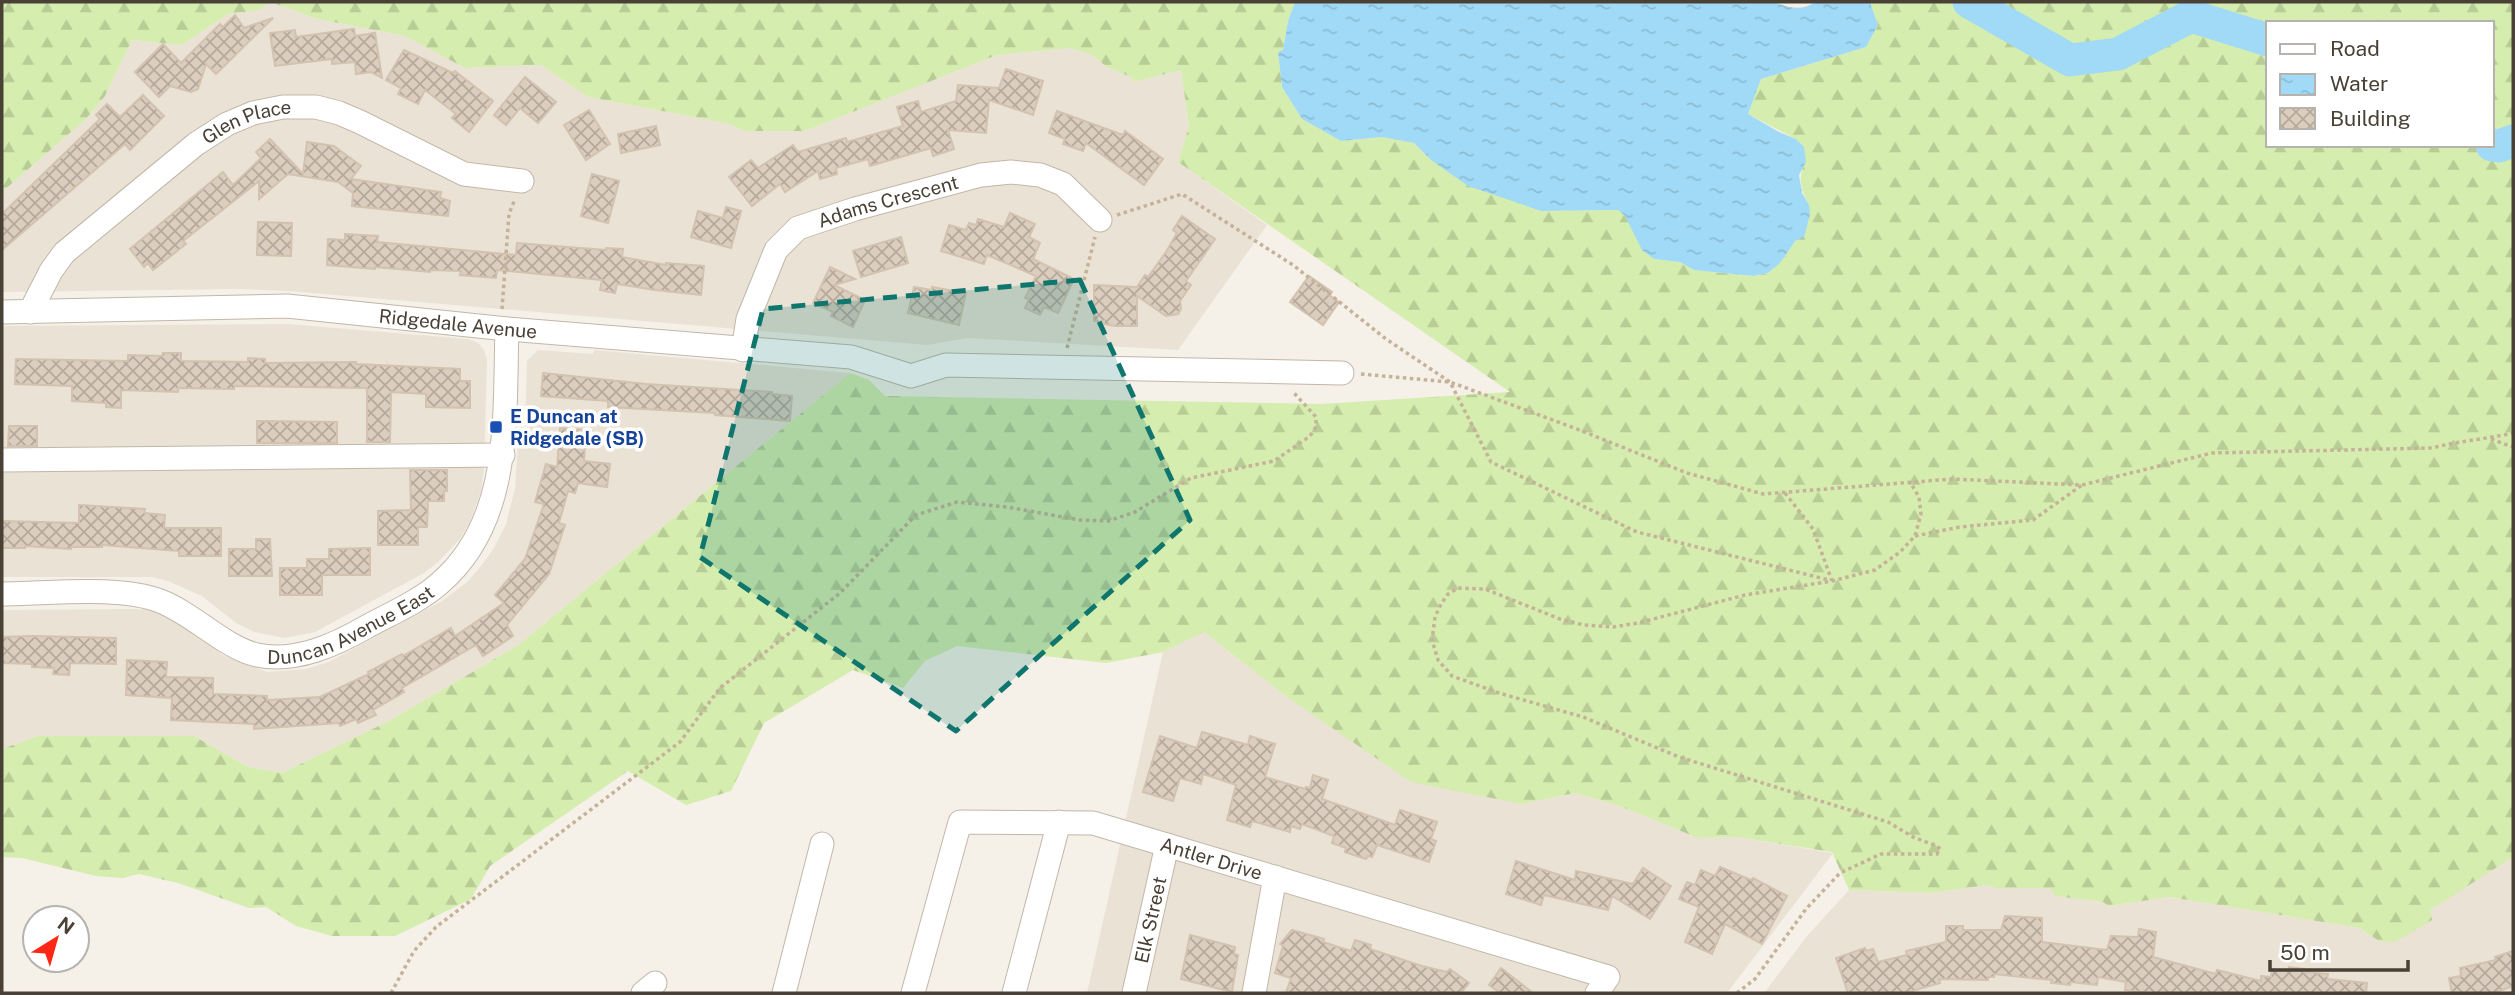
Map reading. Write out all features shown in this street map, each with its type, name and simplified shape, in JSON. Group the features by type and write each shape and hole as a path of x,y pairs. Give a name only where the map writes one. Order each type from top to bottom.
{"street":[{"name":"Glen Place","path":"30,312 51,271 64,253 196,144 227,124 253,113 283,107 316,107 360,122 464,174 522,181"},
{"name":"Adams Crescent","path":"743,350 748,319 776,250 798,228 855,209 981,175 1011,172 1040,175 1063,184 1100,220"},
{"name":"Ridgedale Avenue","path":"2,312 287,306 507,329 851,357 911,376 946,365 1063,367"},
{"name":"Duncan Avenue East","path":"2,594 128,593 159,600 187,613 241,650 256,655 271,657 318,651 336,644 441,582 472,547 489,509 503,455 507,329"},
{"path":"1063,367 1342,373"},
{"path":"2,460 503,455"},
{"name":"Antler Drive","path":"913,993 960,822 1093,823 1608,977 1597,993"},
{"path":"1014,993 1059,822"},
{"path":"784,993 822,844"},
{"name":"Elk Street","path":"1134,993 1167,845"},
{"path":"1254,993 1275,877"}],"path":[{"path":"507,329 501,309 509,214 522,181"},
{"path":"1063,367 1100,220 1182,194 1293,265 1386,339 1450,382 1686,473 1763,495 1952,479 2082,485 2213,453 2432,448 2463,440 2489,439 2513,433"},
{"path":"391,993 414,951 436,927 680,742 720,688 840,593 916,515 957,502 1007,507 1080,520 1108,521 1135,512 1191,478 1274,461 1310,436 1316,427 1316,416 1272,372"},
{"path":"1342,373 1450,382"},
{"path":"1450,382 1491,462 1637,532 1832,580"},
{"path":"2489,439 2513,447"},
{"path":"1737,993 1755,979 1806,909 1840,873 1881,854 1937,854 1940,849 1888,822 1679,757 1583,717 1499,693 1452,676 1438,660 1432,640 1435,617 1448,594 1458,588 1485,589 1560,618 1584,625 1613,627 1745,595 1875,570 1900,552 1915,536 1921,514 1919,497 1910,482"},
{"path":"1915,536 1960,527 2033,520 2082,485"},
{"path":"1784,493 1813,529 1832,580"}],"highlighted area":[{"path":"1080,280 1190,520 956,731 700,557 763,309"}],"shaded area":[{"path":"270,2 318,19 405,36 465,68 541,65 588,97 726,123 745,131 805,131 997,55 1070,48 1092,55 1107,67 1131,77 1134,82 1181,70 1189,126 1178,162 1267,225 1178,350 968,338 927,345 288,291 235,289 2,292 2,192 86,119 105,96 132,40 182,45 228,14 259,10"},
{"path":"288,324 468,339 478,343 484,350 487,360 481,491 470,522 459,540 438,562 424,573 315,632 285,638 254,632 236,623 202,596 152,577 2,577 2,326"},
{"path":"538,350 593,354 594,350 850,373 517,646 389,721 282,773 248,767 194,736 38,736 2,749 2,610 150,610 196,632 222,655 267,672 306,669 329,662 442,601 479,569 506,524 515,488 519,429 525,429 527,361"},
{"path":"1204,632 1287,697 1522,804 1575,793 1617,805 1698,838 1737,837 1833,853 1727,993 1087,993 1163,652"},
{"path":"2513,857 2513,993 1764,993 1808,935 1849,890 1931,893 1987,885 1995,888 2050,888 2055,896 2103,902 2109,906 2169,897 2360,928 2379,941"}],"green space":[{"path":"2,2 270,2 259,10 228,14 182,45 132,40 105,96 86,119 2,192"},
{"path":"270,2 1295,2 1288,21 1283,50 1278,52 1282,87 1302,119 1341,141 1382,137 1414,143 1431,160 1541,211 1618,210 1654,259 1680,262 1694,270 1753,276 1768,273 1780,263 1796,240 1809,205 1801,183 1805,162 1796,139 1748,114 1761,79 1866,47 1878,25 1870,2 2513,2 2513,857 2430,910 2432,920 2395,942 2379,941 2360,928 2169,897 2109,906 2103,902 2055,896 2050,888 1995,888 1987,885 1931,893 1849,890 1832,852 1737,837 1698,838 1617,805 1575,793 1522,804 1411,782 1287,697 1204,632 1163,652 1106,663 957,646 925,661 903,688 853,670 764,723 731,791 686,805 628,771 490,866 471,899 395,936 332,936 296,926 266,907 249,908 178,883 139,874 122,878 96,876 22,858 2,857 2,749 38,736 194,736 248,767 282,773 389,721 517,646 850,373 869,380 885,396 1322,404 1510,392 1178,162 1189,126 1181,70 1134,82 1131,77 1107,67 1092,55 1070,48 997,55 805,131 745,131 726,123 588,97 541,65 465,68 405,36 318,19"}],"water":[{"path":"1295,2 1773,2 1800,8 1815,2 1870,2 1878,25 1866,47 1761,79 1748,114 1796,139 1804,147 1806,162 1799,175 1810,214 1804,238 1796,240 1780,263 1768,273 1753,276 1694,270 1680,262 1654,259 1642,250 1625,216 1618,210 1541,211 1468,186 1431,160 1414,143 1382,137 1341,141 1302,119 1282,87 1278,52 1283,50 1288,21"}],"building":[{"path":"235,15 244,28 273,18 216,74 206,64 198,89 191,92 170,86 159,97 135,72 163,44 181,63 220,24 223,27"},
{"path":"354,29 355,36 375,33 382,78 371,72 356,74 355,62 332,64 332,59 275,66 270,33 295,30 296,37"},
{"path":"404,50 453,73 455,71 493,101 469,132 452,118 456,114 425,90 418,104 398,94 401,88 386,80"},
{"path":"1006,69 1043,81 1033,115 989,100 986,133 948,130 954,149 933,156 931,148 870,166 868,159 836,168 837,174 820,179 818,171 785,192 780,184 752,206 729,177 751,160 758,168 793,145 798,152 903,126 897,107 918,101 921,112 956,101 958,85 999,88"},
{"path":"525,77 556,102 538,123 520,108 506,125 494,115"},
{"path":"143,95 164,116 130,150 125,144 2,250 2,214 100,119 96,115 107,104 120,117"},
{"path":"589,110 610,144 586,160 564,125"},
{"path":"1057,111 1123,135 1125,131 1163,159 1144,185 1086,143 1083,151 1063,144 1065,139 1049,133"},
{"path":"656,126 660,145 621,153 618,134"},
{"path":"270,139 303,174 307,142 334,146 361,166 351,179 441,192 440,198 450,201 448,216 352,206 353,193 338,182 288,174 259,199 259,181 183,241 186,244 153,270 148,263 144,267 130,249 223,172 233,185 261,158 256,152"},
{"path":"592,174 619,181 608,223 581,216"},
{"path":"726,207 741,211 731,248 691,237 698,211 723,218"},
{"path":"1010,213 1035,224 1029,237 1040,243 1033,259 1074,279 1058,313 1044,307 1040,315 1025,308 1029,299 1025,298 1036,276 987,255 984,264 941,251 949,225 966,230 969,223 976,225 978,219 1004,227"},
{"path":"1182,216 1215,239 1186,281 1191,285 1180,301 1181,309 1178,314 1166,316 1137,296 1137,326 1115,326 1104,324 1104,321 1094,321 1094,285 1137,287 1166,252 1177,233 1173,230"},
{"path":"258,222 292,223 291,256 257,255"},
{"path":"345,234 378,236 377,242 516,255 517,243 623,249 622,257 666,265 704,266 701,295 617,284 615,293 600,290 602,280 497,270 496,278 460,275 461,271 430,272 327,265 328,239 345,240"},
{"path":"901,237 908,263 861,277 853,251"},
{"path":"830,267 855,279 834,285 865,300 853,327 831,316 833,312 813,303"},
{"path":"1309,276 1332,292 1329,295 1339,302 1323,325 1290,302"},
{"path":"914,287 966,293 959,325 908,313"},
{"path":"163,353 181,353 181,361 248,362 248,358 265,359 265,363 356,362 460,369 460,381 470,381 470,408 426,407 426,394 391,392 390,442 367,442 367,388 234,386 234,389 178,388 178,392 121,390 121,408 106,407 106,403 72,401 72,386 15,384 16,359 128,361 128,355 162,356"},
{"path":"543,373 646,384 772,392 792,396 790,421 715,413 608,407 608,401 541,396"},
{"path":"257,421 337,422 337,443 257,443"},
{"path":"9,426 37,426 37,446 8,446"},
{"path":"560,428 586,430 584,461 610,464 607,487 578,483 575,493 568,491 559,523 565,525 549,574 507,625 513,636 483,656 476,645 402,688 404,692 373,710 376,715 358,723 356,719 340,726 339,723 254,729 254,724 171,720 172,698 126,695 127,660 167,662 166,677 213,678 213,694 267,696 267,700 320,697 369,674 368,672 402,654 403,656 451,628 455,636 504,603 495,595 525,559 544,504 535,502 546,464 557,467"},
{"path":"410,470 447,470 444,501 428,501 427,527 418,527 418,545 378,545 378,511 411,510"},
{"path":"79,505 145,509 144,513 165,515 164,528 221,528 221,556 179,556 179,551 102,545 71,549 25,546 2,548 2,521 79,523"},
{"path":"256,539 270,539 272,576 229,576 229,549 256,549"},
{"path":"370,548 370,575 322,575 322,595 280,595 280,568 307,568 307,559 329,559 329,549"},
{"path":"2,637 116,638 116,664 70,663 69,675 53,674 54,668 32,667 32,664 2,663"},
{"path":"1202,732 1248,745 1250,736 1275,744 1265,777 1305,789 1310,788 1313,775 1328,780 1322,799 1395,825 1400,810 1437,822 1431,839 1436,841 1429,862 1377,845 1372,857 1368,856 1366,859 1345,852 1346,848 1332,843 1334,836 1302,824 1300,829 1291,826 1290,832 1252,821 1250,827 1227,820 1236,785 1203,774 1201,784 1180,778 1173,801 1143,792 1160,736 1197,748"},
{"path":"1516,861 1575,880 1576,871 1633,884 1643,868 1671,886 1650,919 1612,896 1608,910 1544,895 1541,905 1506,894"},
{"path":"1720,867 1751,880 1753,878 1787,896 1762,944 1725,924 1712,954 1685,942 1699,907 1679,899 1687,882 1695,885 1701,870 1715,876"},
{"path":"2005,916 2042,918 2042,942 2107,950 2111,936 2138,937 2139,929 2156,932 2153,957 2216,974 2217,970 2261,981 2261,976 2271,977 2272,969 2305,969 2304,972 2328,974 2327,979 2367,983 2366,993 2152,993 2125,990 2126,982 2098,977 2097,985 2070,982 2070,985 2051,983 2052,980 1994,974 1994,977 1988,977 1988,980 1939,979 1940,983 1905,993 1848,993 1836,958 1865,948 1866,951 1873,949 1878,962 1907,955 1906,951 1946,942 1946,926 1963,926 1963,930 2001,930"},
{"path":"1292,930 1324,939 1323,942 1351,951 1355,940 1371,945 1370,949 1422,966 1447,972 1450,969 1469,983 1461,993 1415,993 1403,990 1402,993 1286,993 1291,978 1275,973 1283,946 1280,944"},
{"path":"1190,935 1235,947 1234,954 1238,955 1232,992 1181,979"},
{"path":"2513,951 2513,986 2494,993 2452,993 2449,978 2461,976 2460,968 2496,960 2495,957"},
{"path":"1501,968 1533,993 1500,993 1489,985"}],"waterway":[{"path":"1969,2 2070,60 2118,54 2191,16 2266,39"},
{"path":"2494,145 2513,141"}],"place":[{"name":"E Duncan at Ridgedale (SB)","path":"496,427"}]}
